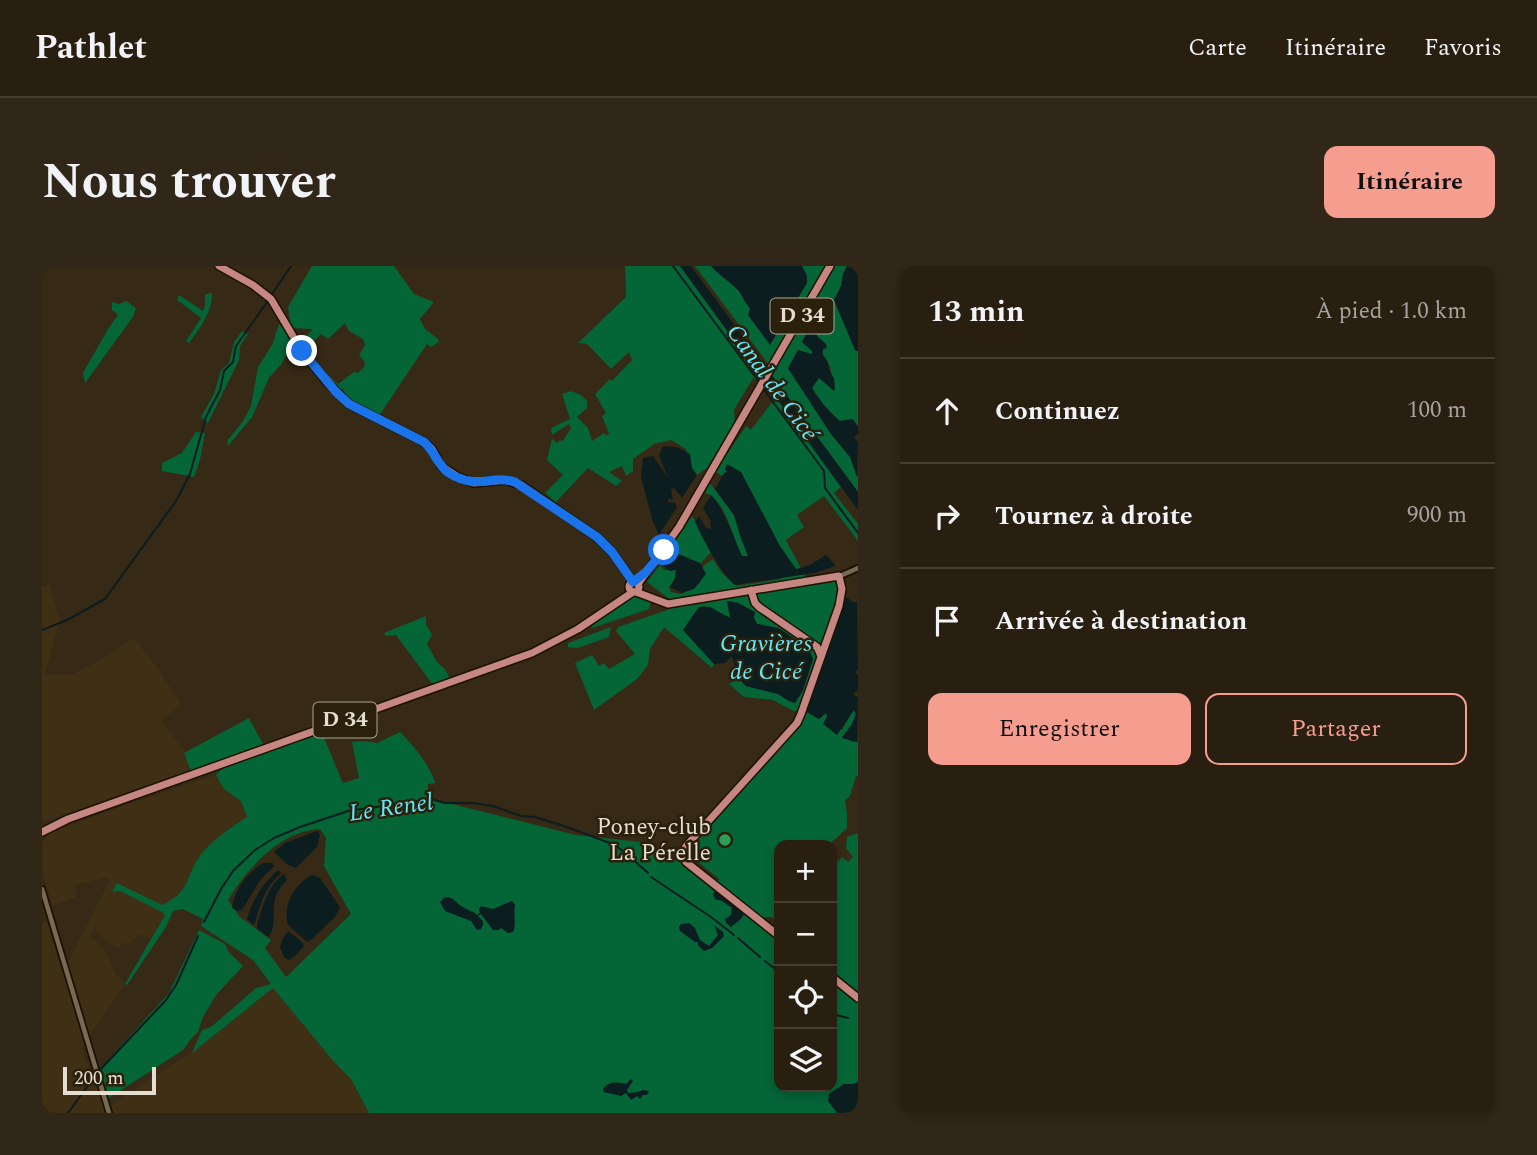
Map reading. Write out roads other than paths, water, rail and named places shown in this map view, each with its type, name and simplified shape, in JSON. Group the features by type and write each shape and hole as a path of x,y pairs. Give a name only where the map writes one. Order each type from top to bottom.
{"main road":[{"path":"219,266 269,296 303,353 349,404 424,442 432,449 441,466 458,477 474,483 509,480 521,485 589,531 618,559 634,587 659,602 668,604 839,576 841,598 821,647 821,657 797,723 686,846 682,855 686,862 774,932"},
{"name":"D 34","path":"42,825 68,819 532,653 578,629 634,587 664,550 830,266"},
{"path":"751,590 759,607 821,647"},
{"name":"D 34","path":"42,832 68,819"},
{"path":"837,981 858,998"}],"street":[{"path":"839,576 858,568"},
{"path":"42,889 109,1113"}],"water":[{"name":"Canal de Cicé","path":"680,266 691,266 858,492 858,510"},
{"path":"711,266 802,266 807,283 770,345 748,315 750,308 739,291"},
{"path":"847,266 858,270 858,351 855,350 834,300"},
{"path":"814,319 817,336 826,344 823,355 834,378 835,388 834,391 819,378 812,388 824,406 840,421 853,419 858,427 858,434 854,437 858,442 857,477 850,457 831,434 788,368 798,350 812,354 802,342"},
{"path":"663,446 677,447 690,454 692,469 697,475 682,498 674,488 671,489 673,499 668,499 668,502 675,503 677,507 659,535 641,477 643,458 653,456 668,478 659,455"},
{"name":"Gravières de Cicé","path":"727,464 741,472 780,546 796,569 810,565 826,555 836,566 814,573 735,585 718,565 695,522 699,516 706,528 711,529 710,520 703,508 711,495 725,517 742,556 748,556 734,515 715,489 727,472"},
{"path":"674,552 700,563 706,574 694,589 682,593 670,587 676,570 670,571 664,566"},
{"path":"846,597 857,602 858,669 855,672 858,675 858,691 853,693 858,697 857,742 842,738 852,724 856,714 854,710 837,735 823,724 826,713 819,719 807,712"},
{"name":"Gravières de Cicé","path":"727,601 738,603 755,612 757,624 778,628 808,648 813,659 803,690 795,703 778,694 746,686 735,677 732,656 725,663 714,664 683,630 699,607 710,607 730,618"},
{"path":"318,831 320,835 317,847 296,868 274,852 285,843"},
{"path":"263,863 272,863 274,866 261,879 242,910 232,908 243,882"},
{"path":"277,871 281,874 267,890 253,925 247,919 252,906"},
{"path":"284,874 287,880 276,896 274,919 268,937 257,926 270,891"},
{"path":"312,875 320,878 340,907 335,917 307,942 288,925 287,910 295,890"},
{"path":"715,891 744,914 731,927 725,919 731,915 732,908 715,899"},
{"path":"445,897 453,899 477,915 481,906 493,909 512,901 515,905 513,932 508,933 501,928 493,930 481,914 478,916 483,925 477,930 471,921 445,911 440,902"},
{"path":"689,923 695,928 700,940 709,946 718,935 714,925 724,936 712,948 704,951 698,942 680,931 681,924"},
{"path":"288,931 304,946 289,960 284,957 280,947"},
{"path":"631,1079 633,1081 628,1093 643,1090 649,1091 647,1095 631,1100 626,1093 621,1096 604,1092 603,1089 611,1083 626,1084"},
{"path":"858,1082 858,1113 837,1113 828,1101 829,1094 837,1092 837,1089 844,1084"}],"waterway":[{"path":"272,294 291,266"},
{"path":"673,266 759,382"},
{"path":"42,630 105,599 176,501 190,474 206,417 220,390 224,371 233,362 236,346 267,302"},
{"path":"762,387 824,471 825,488 858,533"},
{"name":"Le Renel","path":"204,922 233,871 255,850 274,838 348,811 431,799 445,803 493,806 567,827 615,845 648,873"},
{"name":"Le Renel","path":"651,877 734,935"},
{"name":"Le Renel","path":"101,1069 166,1000 176,985 198,936"},
{"name":"Le Renel","path":"738,938 760,957"},
{"name":"Le Renel","path":"765,961 774,968"},
{"name":"Le Renel","path":"837,1015 848,1018"},
{"name":"Le Renel","path":"68,1113 92,1080"}],"place":[{"name":"Poney-club La Pérelle","path":"725,840"}]}
